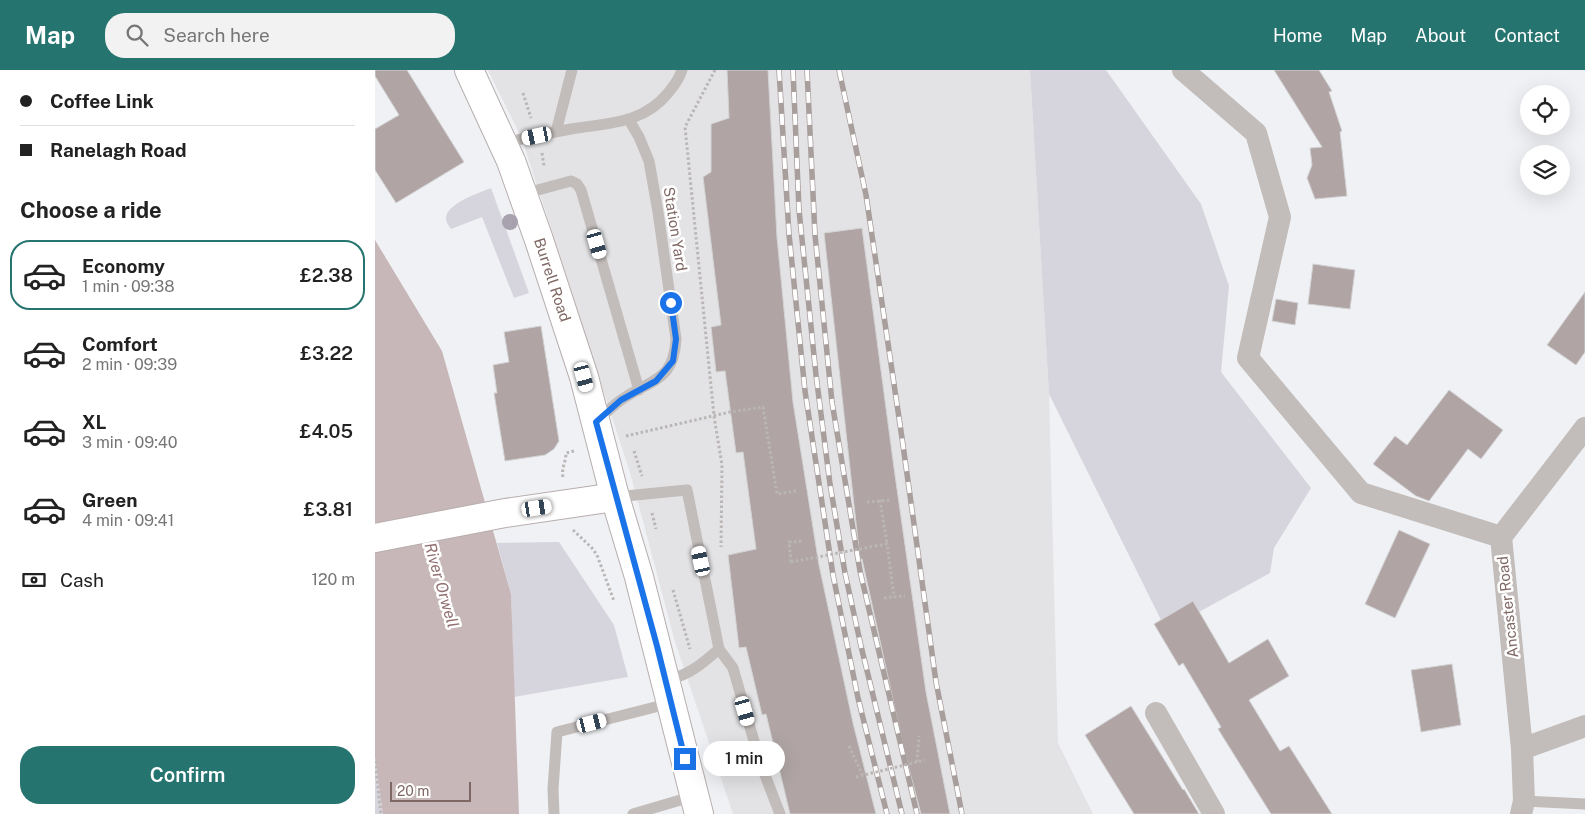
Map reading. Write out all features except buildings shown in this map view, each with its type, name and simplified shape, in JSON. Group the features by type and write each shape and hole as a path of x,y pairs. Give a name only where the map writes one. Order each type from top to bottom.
{"main road":[{"name":"Burrell Road","path":"469,70 504,143 563,310 639,577 697,805"},
{"path":"375,538 505,513 615,497"}],"street":[{"path":"1183,70 1256,132 1280,217 1248,358 1361,493 1501,537"},
{"name":"Ancaster Road","path":"1522,808 1522,749 1501,537 1585,428"},
{"path":"1156,713 1215,814"},
{"path":"1522,749 1585,726"}],"lane":[{"path":"556,132 572,70"},
{"path":"504,143 629,120 645,113 658,104 676,83 682,70"},
{"name":"Station Yard","path":"596,422 621,400 656,381 673,361 676,339 649,160 629,120"},
{"path":"523,194 571,181 577,184 581,190 639,390"},
{"path":"615,497 687,490 719,649 733,668 759,762 780,814"},
{"path":"554,814 553,789 557,732 669,692 684,676 719,649"},
{"path":"1522,808 1585,804"},
{"path":"633,814 697,805"}],"path":[{"path":"715,70 685,127 714,416 722,465 721,552"},
{"path":"629,435 763,407 777,494 796,491"},
{"path":"562,473 566,453"},
{"path":"881,500 894,597"},
{"path":"867,502 892,500"},
{"path":"574,531 597,555 617,608"},
{"path":"804,541 789,542 791,562 887,544"},
{"path":"671,582 696,668"},
{"path":"884,598 905,596"},
{"path":"917,762 919,736"},
{"path":"849,746 863,776"},
{"path":"856,778 925,760"},
{"path":"375,761 381,814"}],"shaded area":[{"path":"488,70 1030,70 1049,394 1058,743 1093,814 733,814 675,642 631,476 522,139"},
{"path":"1030,70 1106,70 1201,204 1229,286 1221,372 1311,488 1274,548 1270,573 1166,630 1049,394"},
{"path":"491,188 529,293 514,298 482,217 451,229 446,219 448,213 458,203"},
{"path":"559,542 614,625 628,677 514,697 511,594 497,543"},
{"path":"375,757 383,814 375,814"}],"water":[{"name":"River Orwell","path":"375,240 442,351 511,594 519,814 383,814 375,757"}],"railway":[{"path":"779,70 789,234 805,391 833,575 858,698 887,814"},
{"path":"793,70 799,210 816,375 830,484 845,573 902,814"},
{"path":"807,70 815,235 832,402 860,571 917,814"},
{"path":"839,70 866,195 936,682 962,814"}],"route":[{"path":"671,303 676,339 673,361 656,381 621,400 596,422 615,497 639,577 685,759"}]}
